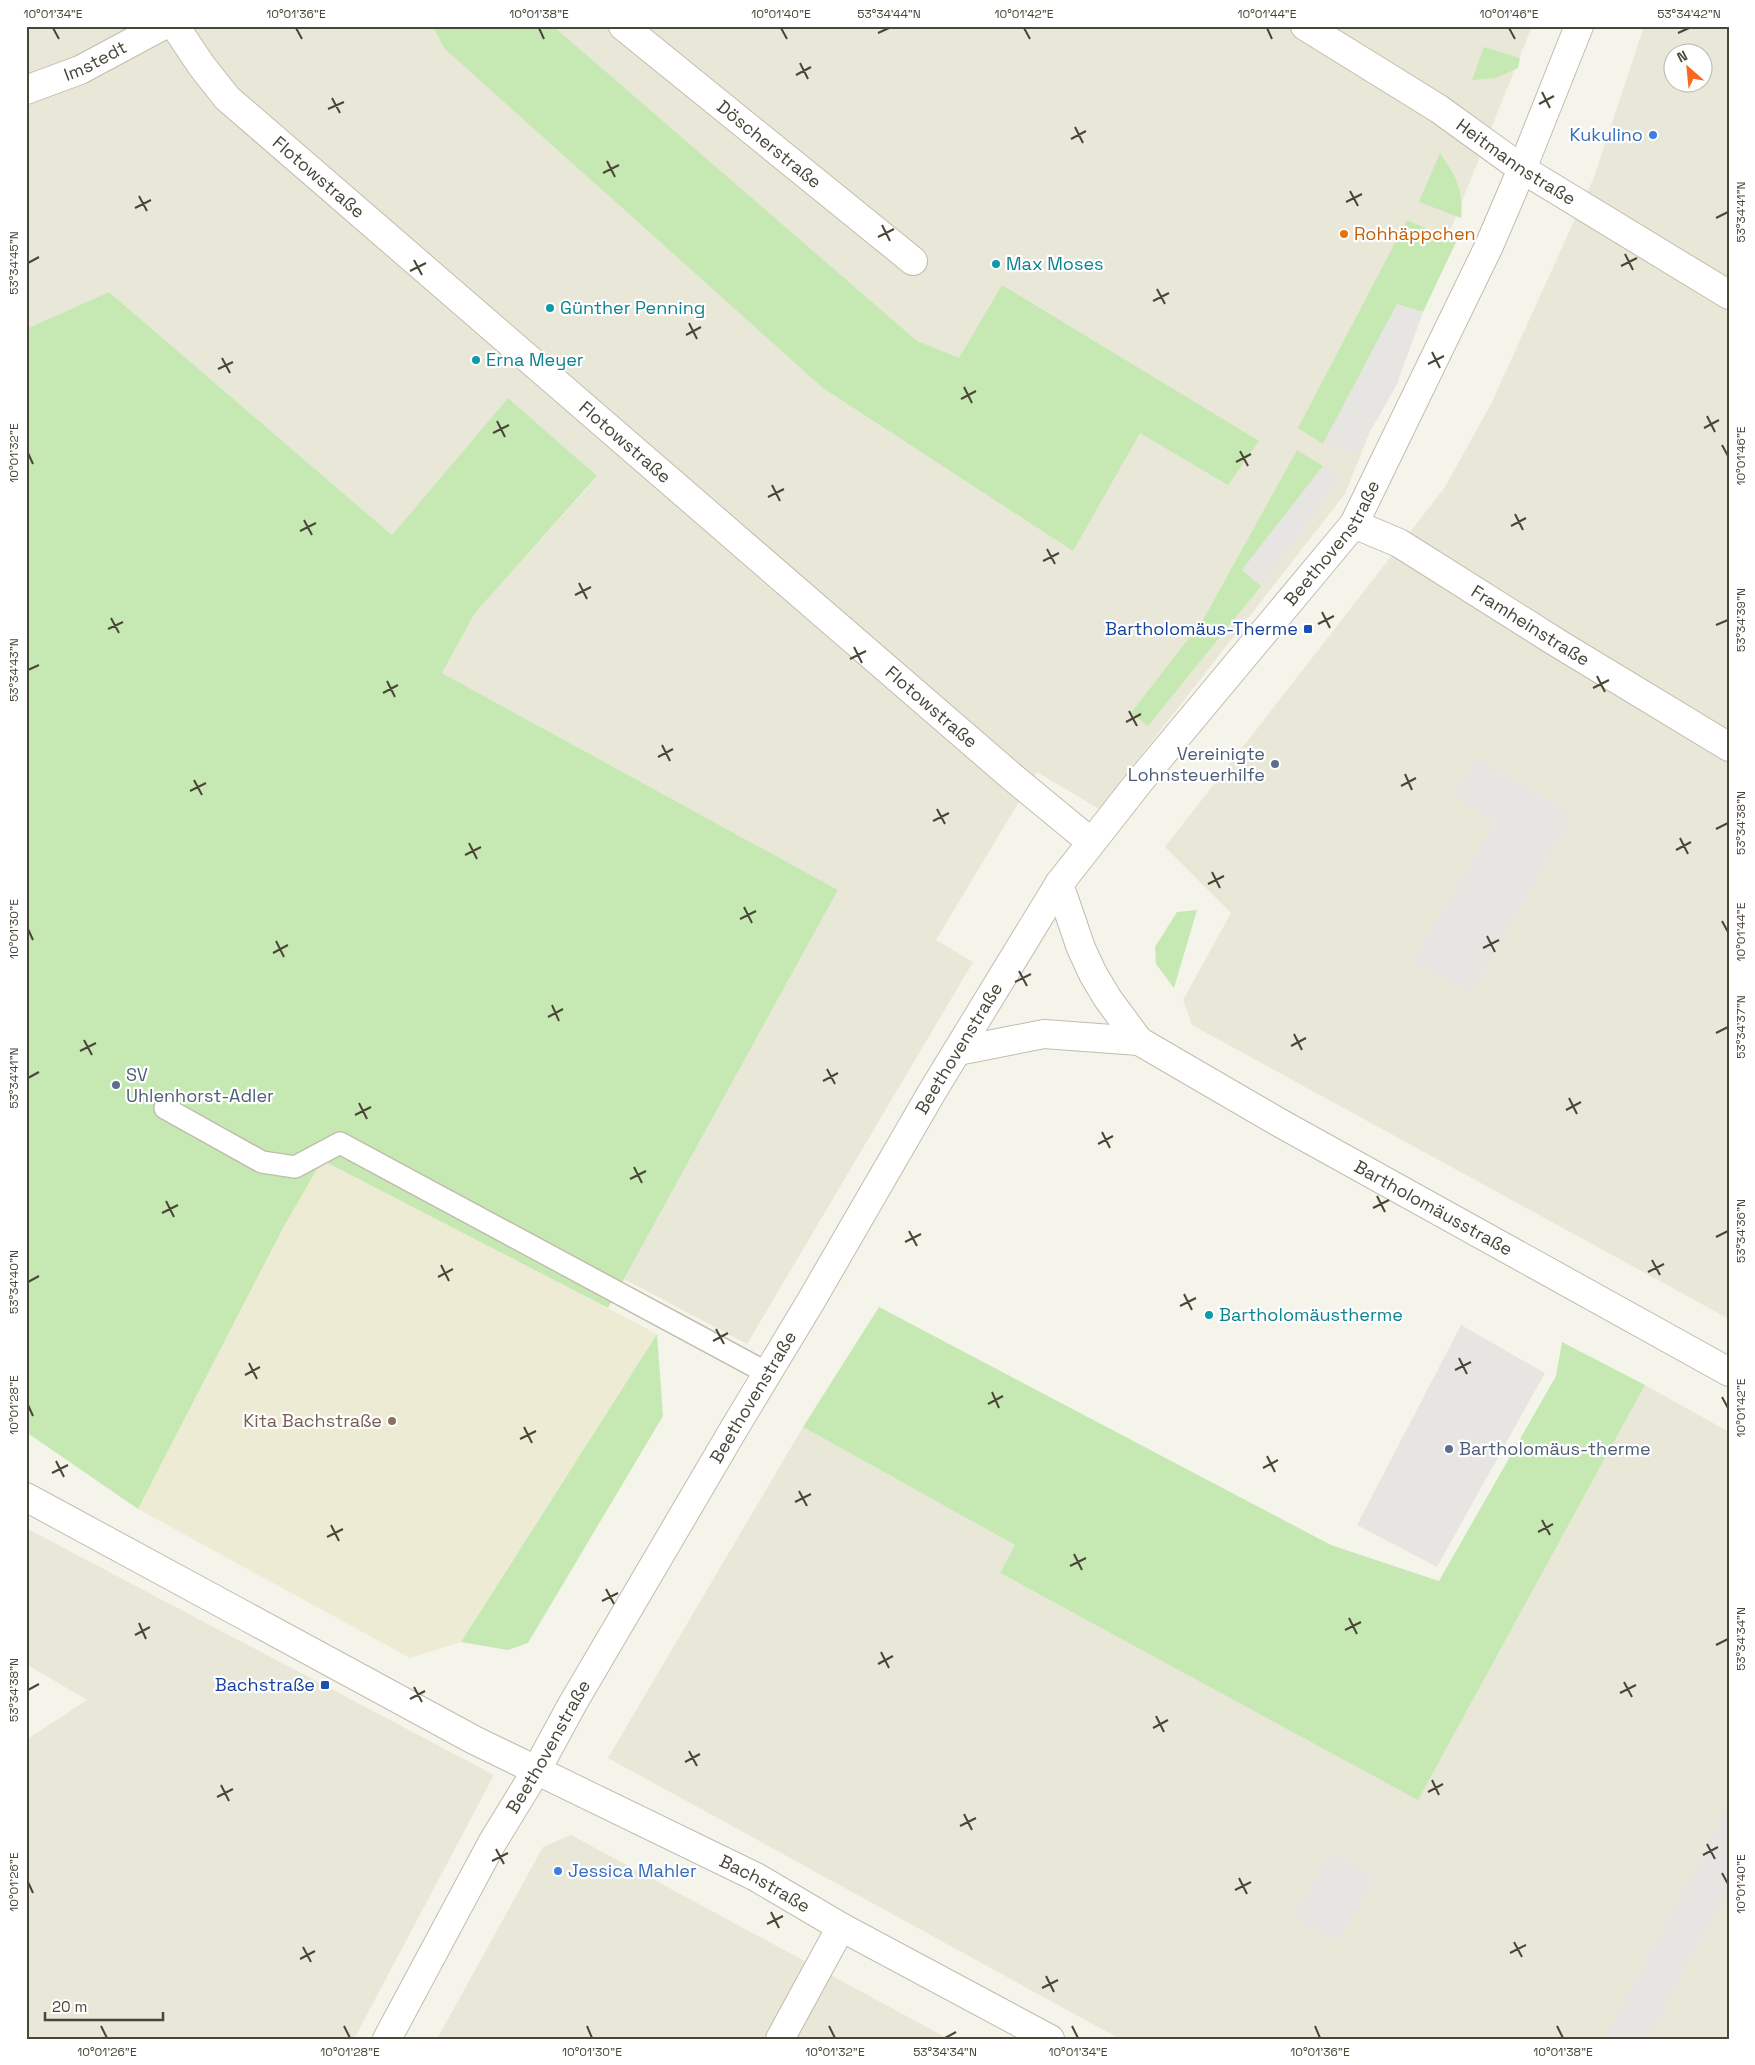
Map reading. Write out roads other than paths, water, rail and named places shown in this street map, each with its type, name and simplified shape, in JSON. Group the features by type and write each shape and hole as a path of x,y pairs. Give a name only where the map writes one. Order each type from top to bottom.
{"street":[{"name":"Imstedt","path":"26,90 80,70 162,26"},
{"name":"Flotowstraße","path":"174,26 227,98 988,757 1048,808 1092,842"},
{"name":"Döscherstraße","path":"623,26 913,261"},
{"name":"Heitmannstraße","path":"1305,26 1439,109 1522,168 1729,295"},
{"name":"Beethovenstraße","path":"387,2039 492,1843 536,1771 573,1703 958,1051 1059,884 1354,524 1489,246 1579,26"},
{"name":"Framheinstraße","path":"1354,524 1399,543 1558,644 1729,747"},
{"name":"Bartholomäusstraße","path":"1059,884 1081,948 1093,974 1139,1041 1280,1123 1729,1372"},
{"name":"Bartholomäusstraße","path":"958,1051 1044,1034 1139,1041"},
{"name":"Bachstraße","path":"26,1497 474,1740 756,1877 841,1927 1050,2039"},
{"path":"780,2039 841,1927"}],"lane":[{"path":"165,1108 262,1162 295,1167 340,1143 767,1373"}],"place":[{"name":"Kukulino","path":"1653,135"},
{"name":"Rohhäppchen","path":"1344,234"},
{"name":"Max Moses","path":"996,264"},
{"name":"Günther Penning","path":"550,308"},
{"name":"Erna Meyer","path":"476,360"},
{"name":"Bartholomäus-Therme","path":"1308,629"},
{"name":"Vereinigte Lohnsteuerhilfe","path":"1275,764"},
{"name":"SV Uhlenhorst-Adler","path":"116,1085"},
{"name":"Bartholomäustherme","path":"1209,1315"},
{"name":"Kita Bachstraße","path":"392,1421"},
{"name":"Bartholomäus-therme","path":"1449,1449"},
{"name":"Bachstraße","path":"325,1685"},
{"name":"Jessica Mahler","path":"558,1871"}]}
